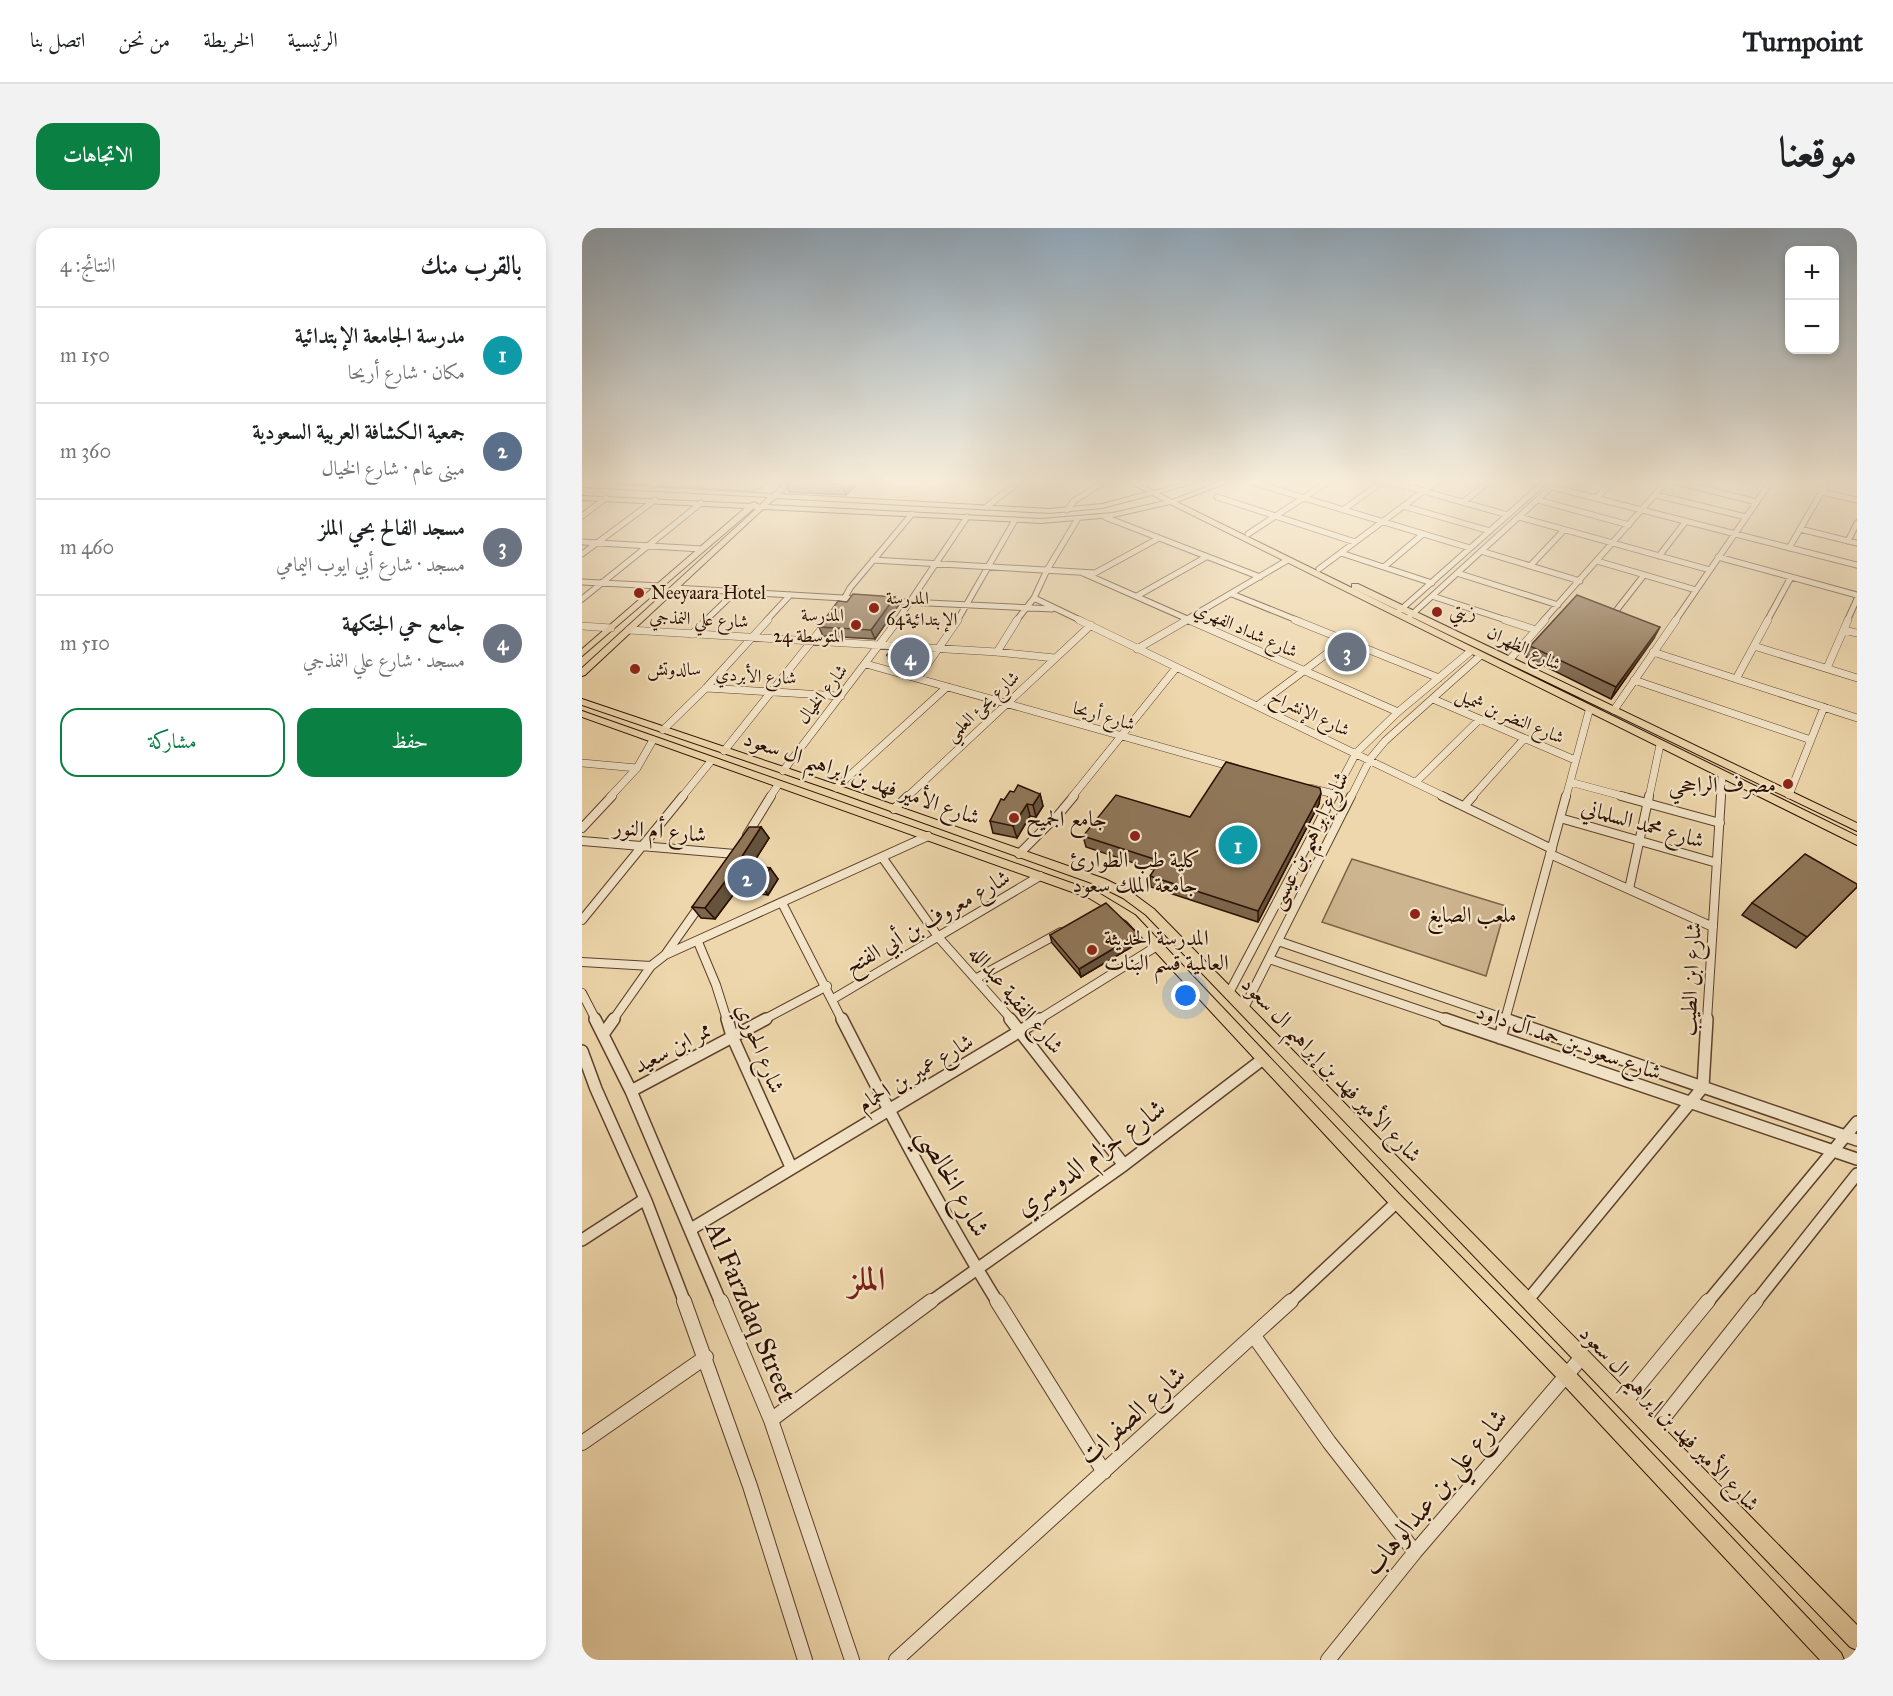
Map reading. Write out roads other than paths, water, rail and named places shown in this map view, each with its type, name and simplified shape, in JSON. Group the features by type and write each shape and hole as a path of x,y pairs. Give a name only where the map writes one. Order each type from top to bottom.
{"main road":[{"path":"582,673 716,548"},
{"name":"شارع الظهران","path":"1261,548 1399,611"},
{"name":"شارع الظهران","path":"1276,548 1589,711 1857,841"},
{"path":"582,653 702,549"},
{"path":"582,663 620,629 638,605"},
{"name":"شارع الظهران","path":"1409,616 1510,659 1857,827"},
{"name":"شارع الأمير فهد بن إبراهيم ال سعود","path":"582,702 711,761 780,778 836,788 1101,882 1135,900 1244,1008 1857,1640"},
{"name":"شارع الأمير فهد بن إبراهيم ال سعود","path":"582,714 724,751 780,778 928,836 1102,899 1104,907 1131,918 1397,1202 1566,1376 1834,1660"}],"street":[{"path":"582,599 648,548"},
{"path":"682,548 702,549"},
{"path":"838,607 883,548"},
{"name":"شارع الخيال","path":"729,863 780,778 912,602 948,548"},
{"path":"918,678 968,605 1001,548"},
{"path":"997,652 1024,609 1034,598 1060,548"},
{"name":"شارع شداد الفهري","path":"873,560 1095,573 1141,548"},
{"path":"1183,548 1260,577"},
{"path":"1319,569 1347,548"},
{"path":"1384,567 1407,548"},
{"path":"1399,611 1470,548"},
{"path":"1409,616 1485,548"},
{"path":"1530,566 1547,548"},
{"path":"1510,659 1609,548"},
{"path":"1630,548 1710,570"},
{"path":"1659,556 1665,548"},
{"path":"1614,710 1725,548"},
{"path":"1789,548 1857,565"},
{"path":"1481,551 1580,581"},
{"path":"1341,552 1432,582"},
{"path":"1137,596 1206,557"},
{"path":"1718,557 1857,597 1827,668"},
{"path":"1137,649 1188,621 1286,561"},
{"path":"1597,561 1696,590"},
{"name":"شارع شداد الفهري","path":"1083,573 1398,712"},
{"path":"1457,573 1558,605"},
{"path":"1612,616 1644,575"},
{"path":"1736,679 1791,577"},
{"path":"582,582 660,586"},
{"path":"674,588 867,600"},
{"path":"692,634 734,593"},
{"path":"1232,594 1439,678"},
{"path":"582,828 637,768 658,735 705,688 790,595"},
{"path":"1432,596 1536,630"},
{"name":"شارع الإنشراح","path":"1034,598 1465,805 1629,889 1713,927"},
{"path":"1564,598 1574,602"},
{"name":"شارع الإنشراح","path":"878,600 1053,609"},
{"path":"1602,612 1622,620"},
{"path":"724,751 832,616"},
{"name":"شارع يحئ العلمي","path":"894,809 1091,625"},
{"path":"582,626 611,628"},
{"name":"شارع علي النمذجي","path":"629,630 997,652 1055,658"},
{"path":"1844,630 1857,633"},
{"path":"1654,632 1664,636"},
{"path":"1257,706 1345,640"},
{"path":"1754,646 1857,678"},
{"path":"1653,652 1857,718"},
{"path":"1229,993 1356,753 1398,712 1439,678 1475,653"},
{"name":"شارع إبراهيم بن عيسى","path":"1244,1008 1370,759 1385,741 1433,699 1475,653"},
{"name":"شارع أريحا","path":"866,664 1244,770"},
{"path":"1019,854 1059,814 1176,668"},
{"path":"1634,680 1811,740"},
{"path":"836,788 947,687"},
{"name":"شارع الأبردي","path":"705,688 841,696"},
{"name":"شارع النضر بن شميل","path":"1433,699 1575,760"},
{"path":"1789,795 1824,707"},
{"path":"1500,1038 1589,711"},
{"path":"1416,782 1479,720"},
{"path":"1465,805 1524,739"},
{"path":"1629,889 1660,745"},
{"path":"582,920 711,761"},
{"path":"582,763 637,768"},
{"name":"شارع ابن الطيب","path":"1703,1087 1722,776"},
{"path":"1570,782 1720,823"},
{"path":"1300,785 1334,794"},
{"name":"شارع محمد السلماني","path":"1560,818 1717,863"},
{"path":"604,1033 651,966 665,955 928,836"},
{"name":"شارع أم النور","path":"582,841 735,854"},
{"name":"شارع الفقية عبدالله","path":"882,857 939,938 977,978 1021,1031 1124,1164"},
{"name":"شارع معروف بن أبي الفتح","path":"833,999 1040,876"},
{"path":"665,955 710,891"},
{"name":"شارع الخالصي","path":"782,903 827,986 889,1111 976,1268 1104,1472"},
{"path":"977,978 1070,927"},
{"path":"1278,941 1851,1138"},
{"name":"شارع الحوري","path":"698,942 716,985 732,1036 791,1167"},
{"name":"شارع عمير بن الحمام","path":"691,1229 1021,1031 1157,946"},
{"name":"شارع سعود بن حمد آل داود","path":"1269,959 1857,1159"},
{"path":"582,962 651,966"},
{"name":"ممر ابن سعيد","path":"631,1091 827,986"},
{"name":"Al Farzdaq Street","path":"582,993 631,1091 771,1420 852,1660"},
{"path":"1571,1062 1575,1042"},
{"name":"شارع حزام الدوسري","path":"771,1420 976,1268 1124,1164 1263,1059"},
{"path":"583,1060 645,1199 706,1357 762,1521 805,1660"},
{"path":"1527,1301 1703,1087"},
{"path":"1625,1402 1833,1151 1851,1138 1857,1122"},
{"path":"1653,1431 1857,1174"},
{"path":"582,1240 645,1199"},
{"name":"شارع الصفرات","path":"896,1660 1254,1336 1397,1202"},
{"path":"1254,1336 1329,1442 1414,1552"},
{"path":"582,1443 706,1357"},
{"name":"شارع علي بن عبدالوهاب","path":"1328,1660 1414,1552 1582,1357"}],"place":[{"name":"Neeyaara Hotel","path":"639,593"},
{"name":"المدرسة الإبتدائية64","path":"874,608"},
{"name":"زيتي","path":"1437,612"},
{"name":"المدرسة المتوسطة 24","path":"856,625"},
{"name":"مسجد الفالح بحي الملز","path":"1347,652"},
{"name":"جامع حي الجتكهة","path":"910,657"},
{"name":"سالدوتش","path":"635,669"},
{"name":"مصرف الراجحي","path":"1788,784"},
{"name":"جامع الجميح","path":"1014,818"},
{"name":"كلية طب الطوارئ جامعة الملك سعود","path":"1135,836"},
{"name":"مدرسة الجامعة الإبتدائية","path":"1238,845"},
{"name":"جمعية الكشافة العربية السعودية","path":"747,878"},
{"name":"ملعب الصايغ","path":"1415,914"},
{"name":"المدرسة الحديثة العالمية قسم البنات","path":"1092,950"}],"district":[{"name":"الملز","path":"867,1278"}]}
